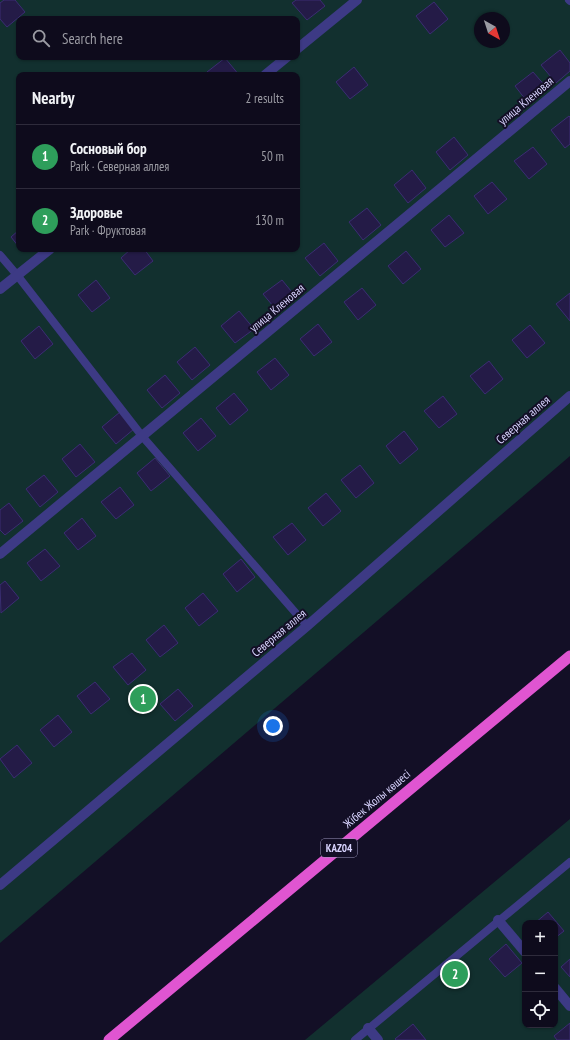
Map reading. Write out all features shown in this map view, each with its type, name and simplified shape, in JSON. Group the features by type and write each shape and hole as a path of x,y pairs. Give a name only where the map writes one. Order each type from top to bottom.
{"highway":[{"name":"Жібек Жолы көшесі","path":"109,1040 570,656"}],"street":[{"path":"300,47 357,0"},
{"path":"269,72 283,60"},
{"name":"улица Кленовая","path":"0,554 570,81"},
{"path":"0,289 46,252"},
{"name":"Северная аллея","path":"0,885 307,626 570,396"},
{"path":"498,920 522,948"},
{"path":"558,992 570,1006"},
{"path":"368,1028 378,1040"}],"lane":[{"path":"0,255 142,436 307,626"},
{"path":"355,1040 498,920 570,862"}],"green space":[{"path":"0,0 570,0 570,456 0,943"},
{"path":"570,819 570,1040 305,1040"}],"building":[{"path":"4,0 15,0 25,12 20,16 16,16 16,20 7,27 0,19 0,3"},
{"path":"296,0 320,0 325,6 307,20 292,3"},
{"path":"434,2 448,19 430,34 416,16"},
{"path":"560,50 570,63 570,71 556,83 541,65"},
{"path":"222,60 227,60 237,72 207,72"},
{"path":"354,67 368,85 350,99 336,82"},
{"path":"533,72 548,89 529,104 515,86"},
{"path":"569,116 570,144 565,148 551,130"},
{"path":"454,137 468,155 450,170 436,152"},
{"path":"533,147 547,164 529,179 514,161"},
{"path":"412,170 426,188 408,203 394,185"},
{"path":"492,182 507,199 488,214 474,196"},
{"path":"367,208 381,225 363,240 349,222"},
{"path":"449,215 464,233 445,247 431,230"},
{"path":"16,233 16,243 11,237"},
{"path":"324,243 338,261 320,276 305,258"},
{"path":"406,251 421,269 403,284 388,266"},
{"path":"128,252 146,252 153,261 135,275 121,258"},
{"path":"96,280 110,298 92,312 78,295"},
{"path":"282,280 296,297 278,312 263,294"},
{"path":"362,288 376,305 358,320 344,302"},
{"path":"570,293 570,321 556,304"},
{"path":"239,311 254,329 235,343 221,326"},
{"path":"318,324 332,342 314,356 300,339"},
{"path":"530,325 545,343 527,358 512,340"},
{"path":"39,326 53,344 35,359 21,341"},
{"path":"195,347 210,365 192,380 177,362"},
{"path":"275,358 289,375 271,390 257,372"},
{"path":"489,361 503,379 485,394 470,376"},
{"path":"165,375 180,393 162,408 147,390"},
{"path":"234,393 248,410 230,425 216,408"},
{"path":"443,396 457,414 439,428 424,411"},
{"path":"120,412 134,429 116,444 102,427"},
{"path":"201,418 216,436 198,451 183,433"},
{"path":"404,431 418,449 400,464 386,446"},
{"path":"80,444 95,462 76,477 62,459"},
{"path":"155,458 170,476 151,491 137,473"},
{"path":"360,465 374,483 356,498 341,480"},
{"path":"44,475 58,492 40,507 26,489"},
{"path":"120,487 134,505 116,519 101,502"},
{"path":"326,493 341,511 323,526 308,508"},
{"path":"9,503 23,521 5,535 0,530 0,510"},
{"path":"82,518 96,536 78,550 64,533"},
{"path":"292,523 306,540 288,555 273,537"},
{"path":"45,549 60,566 41,581 27,563"},
{"path":"241,559 255,577 237,592 223,574"},
{"path":"5,581 19,598 1,613 0,585"},
{"path":"203,593 218,611 199,626 185,608"},
{"path":"164,625 178,643 160,657 146,640"},
{"path":"132,653 146,670 128,685 113,667"},
{"path":"95,682 110,699 91,714 77,696"},
{"path":"178,689 193,706 175,721 160,704"},
{"path":"58,715 72,732 54,747 40,730"},
{"path":"17,745 32,763 14,778 0,759"},
{"path":"548,912 555,920 539,920"},
{"path":"558,924 564,931 558,936"},
{"path":"506,944 522,963 505,977 489,959"},
{"path":"570,959 570,977 561,967"},
{"path":"570,1023 570,1040 557,1040 554,1036"},
{"path":"413,1024 426,1040 395,1039"}],"place":[{"name":"Сосновый бор","path":"143,699"},
{"name":"Здоровье","path":"455,974"}]}
